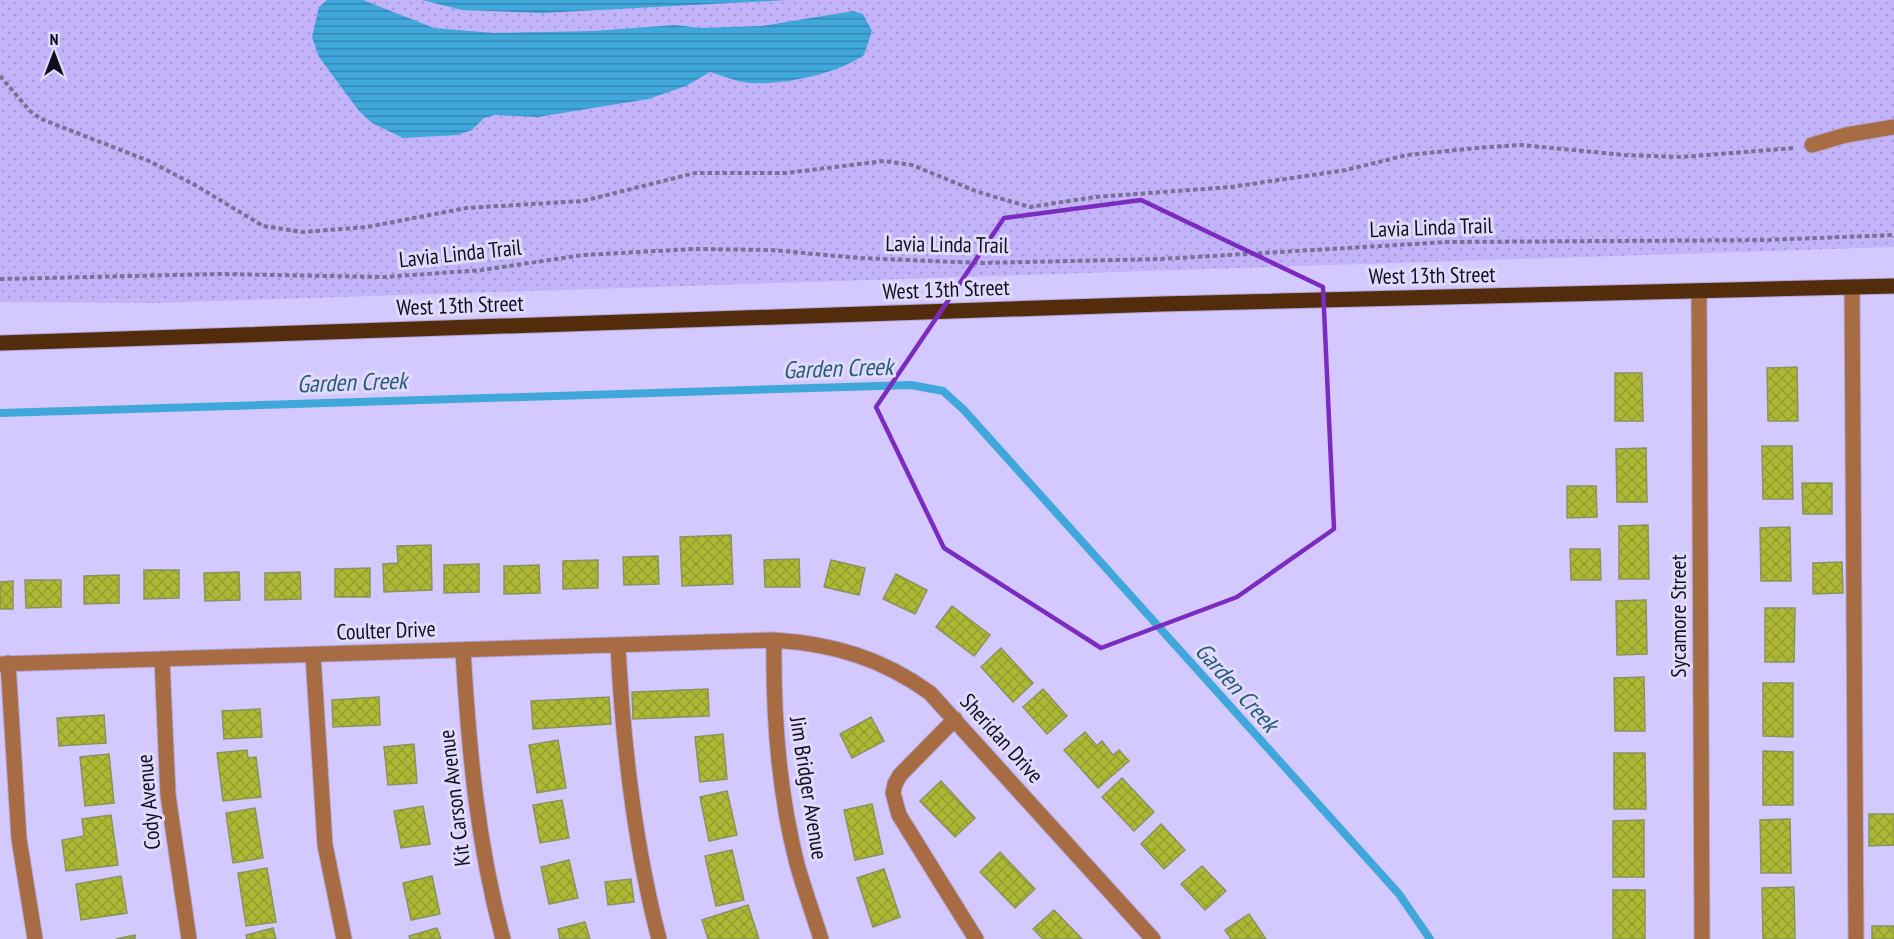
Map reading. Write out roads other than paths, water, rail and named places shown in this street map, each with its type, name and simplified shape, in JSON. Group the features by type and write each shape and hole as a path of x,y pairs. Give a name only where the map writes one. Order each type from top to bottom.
{"main road":[{"name":"West 13th Street","path":"0,343 1161,304 1894,286"}],"street":[{"path":"1812,145 1846,135 1894,127"},
{"path":"1852,287 1856,939"},
{"name":"Sycamore Street","path":"1699,292 1702,939"},
{"name":"Coulter Drive","path":"4,664 774,640"},
{"name":"Sheridan Drive","path":"774,640 821,644 872,659 907,676 930,693 1153,939"},
{"name":"Jim Bridger Avenue","path":"774,640 774,720 782,785 798,865 821,939"},
{"path":"618,646 622,727 636,837 659,939"},
{"name":"Kit Carson Avenue","path":"463,651 476,811 487,879 503,939"},
{"path":"313,655 325,845 344,939"},
{"name":"Cody Avenue","path":"162,659 168,795 189,939"},
{"path":"4,664 18,838 35,939"},
{"path":"955,719 900,775 893,793 899,815 976,939"}],"water":[{"path":"327,0 363,0 434,28 493,33 594,31 675,25 700,28 762,26 853,11 863,14 872,31 864,55 839,68 809,77 751,83 710,72 686,86 648,99 538,117 495,115 484,118 472,130 457,135 403,138 372,123 359,111 319,57 312,37 319,7"},
{"path":"422,0 788,0 543,13 462,10"}],"waterway":[{"name":"Garden Creek","path":"0,413 911,385 943,391 963,409 1399,894 1430,939"}]}
